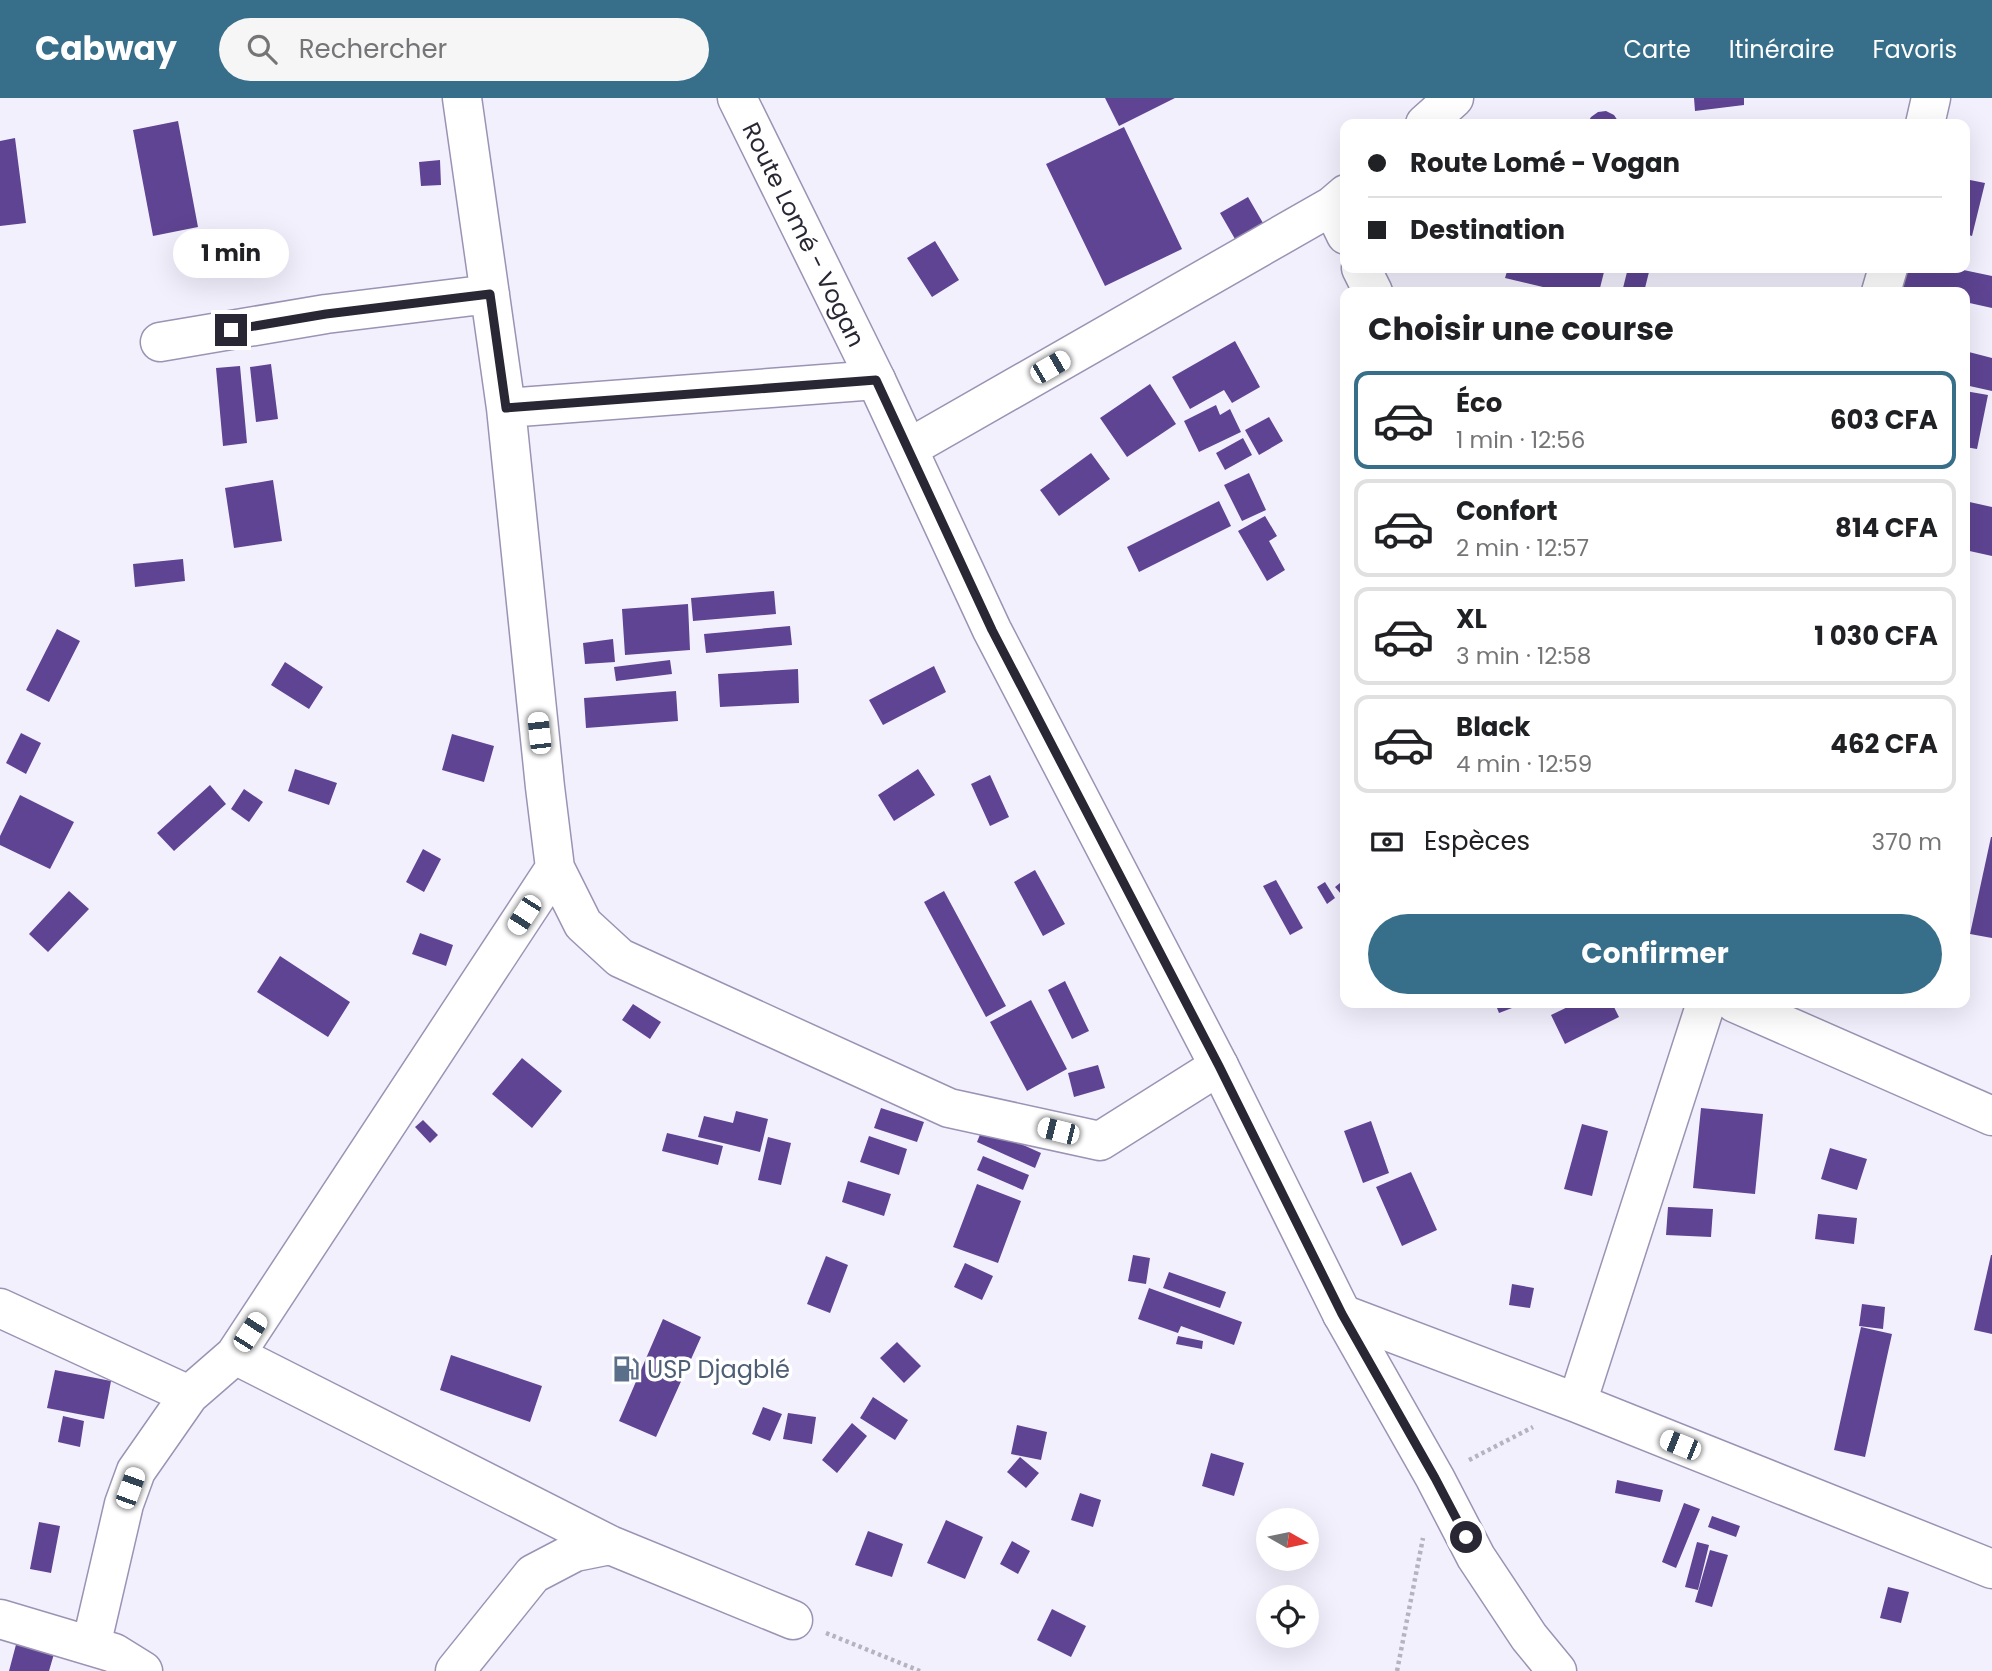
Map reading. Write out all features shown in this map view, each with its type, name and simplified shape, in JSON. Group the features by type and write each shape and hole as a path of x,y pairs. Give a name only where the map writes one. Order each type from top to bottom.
{"street":[{"path":"462,98 506,408 555,868 583,924 620,958 949,1108 1100,1141 1219,1066"},
{"name":"Route Lomé - Vogan","path":"737,98 909,448 992,630 1219,1066 1342,1314 1435,1478 1476,1557 1529,1637 1557,1671"},
{"path":"1431,119 1454,98"},
{"path":"1926,119 1931,98"},
{"path":"909,448 1340,213"},
{"path":"160,342 326,314 490,294"},
{"path":"506,408 876,380"},
{"path":"91,1646 124,1504 136,1471 189,1395 235,1355 555,868"},
{"path":"1577,1403 1704,1008"},
{"path":"1746,1008 1992,1116"},
{"path":"0,1308 189,1395"},
{"path":"1342,1314 1577,1403 1992,1569"},
{"path":"235,1355 610,1545 793,1620"},
{"path":"455,1671 533,1574 575,1552 610,1545"},
{"path":"0,1619 114,1653 143,1671"}],"path":[{"path":"793,1620 920,1671"}],"building":[{"path":"1105,98 1175,98 1119,126"},
{"path":"1694,98 1744,98 1744,105 1695,111"},
{"path":"1606,111 1617,119 1590,119 1598,112"},
{"path":"178,121 198,227 153,236 133,130"},
{"path":"1124,127 1182,249 1105,286 1046,164"},
{"path":"15,138 26,223 0,226 0,141"},
{"path":"440,160 441,185 421,186 419,162"},
{"path":"1970,180 1985,183 1970,235"},
{"path":"1248,197 1263,223 1235,239 1220,213"},
{"path":"935,241 959,280 932,297 907,258"},
{"path":"1970,271 1992,276 1992,308 1970,303 1970,287 1900,287 1903,273"},
{"path":"1506,273 1604,273 1600,287 1543,287 1505,278"},
{"path":"1627,273 1649,273 1645,287 1623,287"},
{"path":"1235,341 1260,387 1232,403 1224,390 1190,409 1172,377"},
{"path":"1970,352 1992,358 1992,391 1970,386"},
{"path":"271,364 278,419 256,422 250,367"},
{"path":"240,366 247,443 223,446 216,368"},
{"path":"1150,384 1176,424 1127,457 1100,418"},
{"path":"1970,392 1988,395 1977,449 1970,448"},
{"path":"1216,405 1220,415 1230,409 1241,432 1199,452 1184,421"},
{"path":"1269,417 1283,441 1259,455 1245,430"},
{"path":"1243,438 1252,455 1225,470 1216,453"},
{"path":"1091,453 1110,479 1059,516 1040,490"},
{"path":"1249,473 1266,510 1242,521 1224,485"},
{"path":"273,480 282,541 234,548 225,488"},
{"path":"1219,501 1231,526 1139,572 1127,547"},
{"path":"1970,502 1992,507 1992,556 1970,551"},
{"path":"1265,516 1277,536 1269,541 1285,570 1267,581 1238,531"},
{"path":"183,559 185,581 135,587 133,564"},
{"path":"774,591 776,614 693,621 691,598"},
{"path":"688,604 690,650 625,655 622,609"},
{"path":"790,626 792,645 706,653 704,634"},
{"path":"57,629 80,641 49,702 26,690"},
{"path":"613,639 615,662 585,664 583,643"},
{"path":"670,660 672,674 616,681 614,667"},
{"path":"285,662 323,687 309,709 271,685"},
{"path":"934,666 946,692 883,725 869,700"},
{"path":"798,669 799,703 720,707 718,674"},
{"path":"676,691 678,721 586,728 584,698"},
{"path":"21,733 41,743 26,774 6,763"},
{"path":"452,734 494,746 484,782 442,770"},
{"path":"295,769 337,783 329,805 288,791"},
{"path":"918,769 935,795 894,821 878,795"},
{"path":"990,775 1009,817 990,826 971,784"},
{"path":"210,785 226,804 174,851 157,833"},
{"path":"244,789 263,802 249,822 231,809"},
{"path":"20,795 74,822 50,869 0,845 0,836"},
{"path":"1992,837 1992,938 1970,934"},
{"path":"423,849 441,859 424,892 406,882"},
{"path":"1035,870 1065,924 1043,936 1014,882"},
{"path":"1276,880 1303,928 1290,935 1263,886"},
{"path":"1325,882 1335,898 1327,904 1317,887"},
{"path":"69,891 89,909 48,952 29,934"},
{"path":"944,891 1006,1006 986,1017 924,902"},
{"path":"420,933 453,945 446,966 412,954"},
{"path":"280,956 350,1002 328,1037 257,992"},
{"path":"1065,981 1089,1031 1072,1039 1048,990"},
{"path":"1031,1000 1067,1069 1027,1091 990,1022"},
{"path":"633,1004 661,1022 650,1039 622,1020"},
{"path":"1497,1008 1512,1008 1499,1013"},
{"path":"1566,1008 1614,1008 1619,1017 1565,1044 1551,1015"},
{"path":"522,1058 562,1091 532,1128 492,1094"},
{"path":"1098,1065 1105,1088 1074,1097 1068,1073"},
{"path":"881,1108 924,1122 917,1142 874,1128"},
{"path":"1701,1108 1763,1114 1755,1194 1693,1188"},
{"path":"736,1111 768,1119 760,1152 698,1137 704,1116 733,1123"},
{"path":"423,1120 438,1135 430,1143 415,1127"},
{"path":"1371,1121 1389,1173 1363,1183 1344,1131"},
{"path":"1582,1124 1608,1131 1592,1196 1564,1189"},
{"path":"983,1127 1041,1153 1035,1168 977,1142"},
{"path":"667,1133 723,1146 718,1165 662,1151"},
{"path":"869,1136 907,1149 899,1175 860,1162"},
{"path":"768,1137 791,1143 781,1185 758,1180"},
{"path":"1830,1148 1867,1159 1857,1190 1821,1179"},
{"path":"983,1156 1029,1175 1023,1190 977,1170"},
{"path":"1411,1172 1437,1230 1402,1246 1376,1187"},
{"path":"848,1181 891,1194 884,1216 842,1202"},
{"path":"977,1184 1021,1201 998,1263 953,1247"},
{"path":"1668,1207 1713,1209 1711,1237 1666,1235"},
{"path":"1818,1214 1857,1218 1854,1244 1815,1239"},
{"path":"1133,1255 1150,1258 1146,1284 1128,1281"},
{"path":"1992,1255 1992,1334 1974,1330"},
{"path":"826,1256 848,1265 830,1313 807,1304"},
{"path":"965,1263 993,1276 982,1300 954,1287"},
{"path":"1169,1272 1226,1292 1220,1308 1163,1288"},
{"path":"1512,1284 1534,1288 1530,1308 1509,1305"},
{"path":"1149,1288 1242,1322 1234,1345 1181,1326 1178,1333 1138,1319"},
{"path":"1862,1304 1885,1307 1883,1329 1859,1326"},
{"path":"663,1319 701,1337 656,1437 619,1421"},
{"path":"1861,1327 1892,1334 1865,1457 1834,1450"},
{"path":"1178,1336 1203,1341 1202,1349 1176,1344"},
{"path":"897,1342 921,1366 904,1383 880,1358"},
{"path":"451,1355 542,1386 530,1422 440,1390"},
{"path":"55,1370 111,1381 104,1419 47,1408"},
{"path":"873,1397 908,1420 895,1440 860,1418"},
{"path":"763,1407 782,1414 770,1441 752,1434"},
{"path":"788,1413 816,1417 812,1444 783,1439"},
{"path":"63,1416 84,1421 80,1447 58,1442"},
{"path":"852,1423 867,1436 837,1473 822,1460"},
{"path":"1017,1425 1047,1432 1041,1460 1011,1454"},
{"path":"1211,1453 1244,1463 1234,1496 1202,1486"},
{"path":"1020,1457 1039,1473 1026,1488 1007,1472"},
{"path":"1617,1480 1663,1490 1660,1502 1615,1493"},
{"path":"1080,1493 1101,1500 1093,1527 1071,1520"},
{"path":"1684,1503 1700,1509 1676,1568 1662,1562"},
{"path":"1712,1516 1740,1526 1736,1537 1708,1527"},
{"path":"946,1520 983,1537 965,1579 927,1563"},
{"path":"39,1522 60,1526 51,1573 30,1569"},
{"path":"868,1531 903,1544 892,1577 855,1565"},
{"path":"1012,1541 1030,1551 1018,1574 1000,1564"},
{"path":"1697,1542 1709,1545 1698,1590 1685,1587"},
{"path":"1710,1550 1728,1555 1712,1607 1695,1602"},
{"path":"1888,1587 1909,1592 1901,1623 1880,1618"},
{"path":"1052,1609 1086,1626 1071,1657 1037,1640"},
{"path":"18,1637 56,1647 49,1671 9,1671"}],"place":[{"name":"USP Djagblé","path":"626,1369"}],"route":[{"path":"231,330 326,314 490,294 506,408 876,380 992,630 1219,1066 1342,1314 1466,1537"}]}
